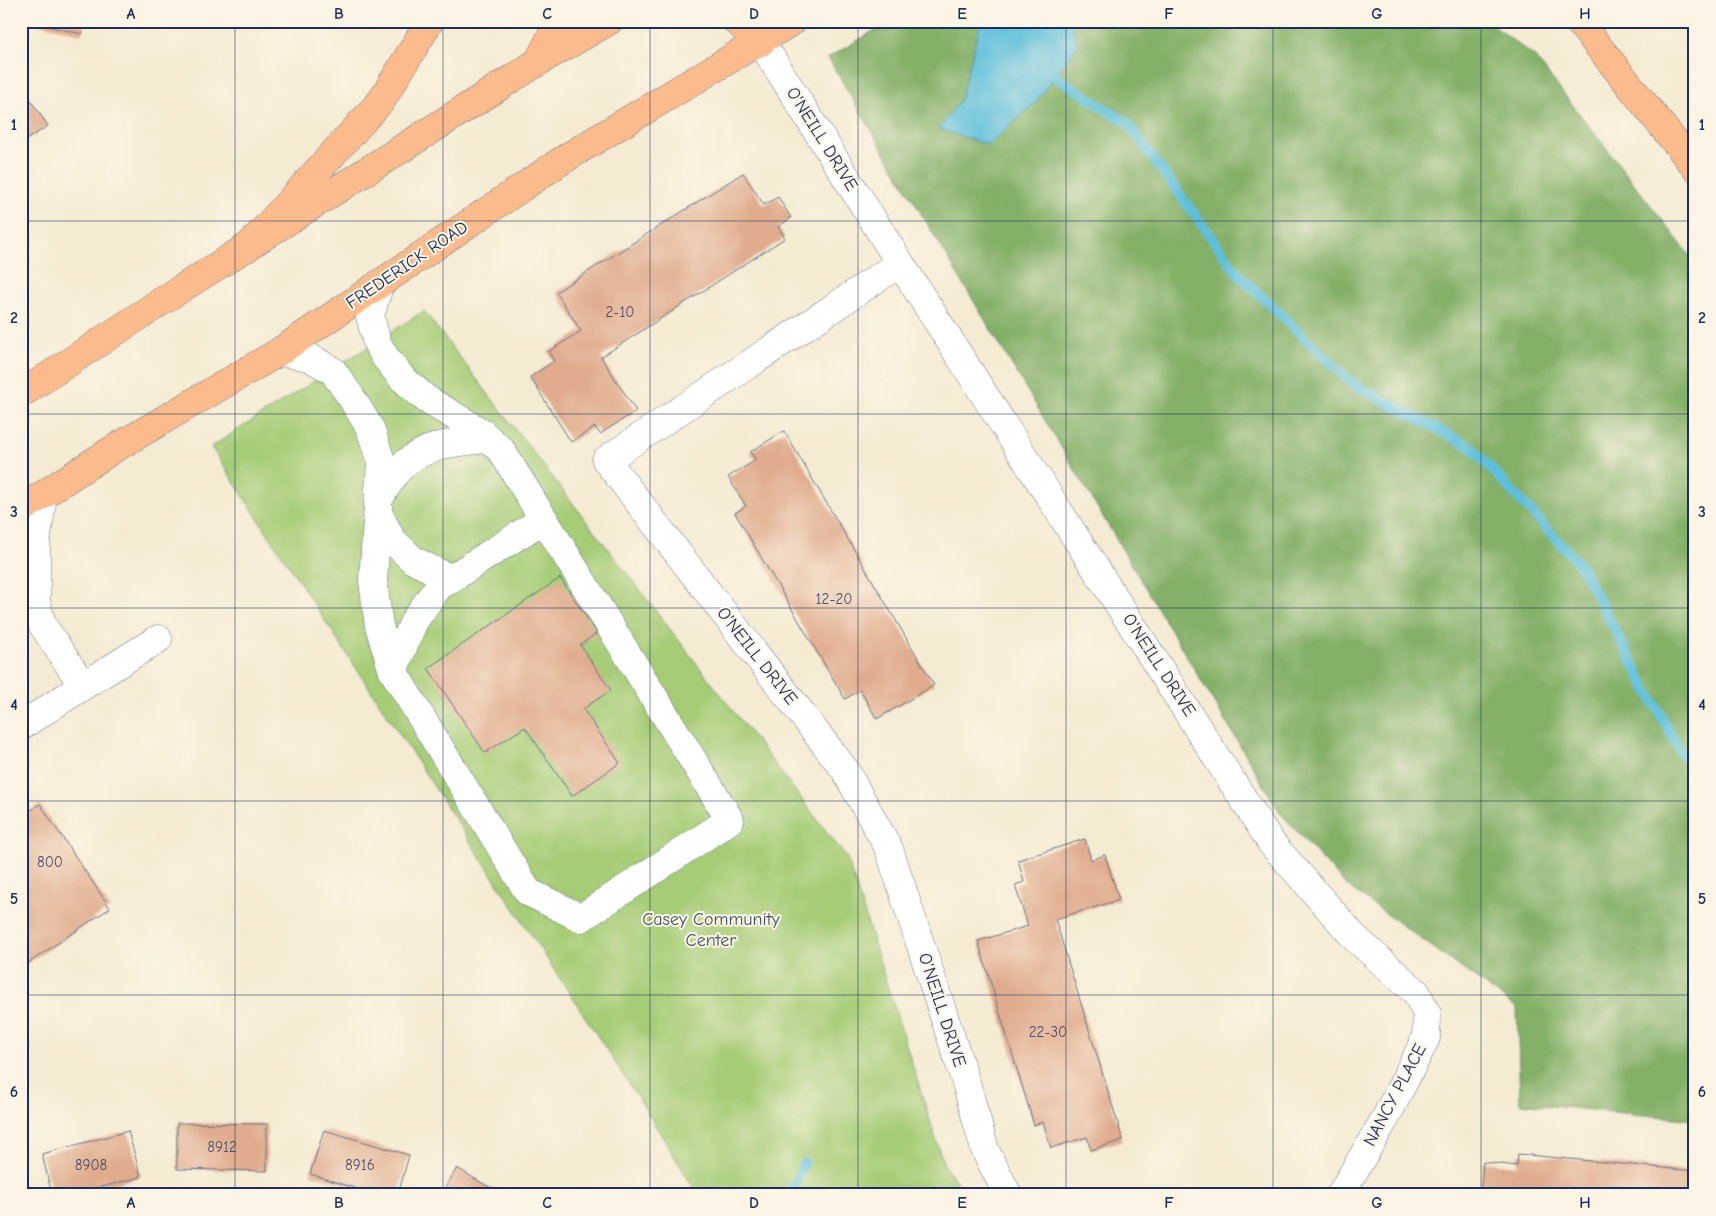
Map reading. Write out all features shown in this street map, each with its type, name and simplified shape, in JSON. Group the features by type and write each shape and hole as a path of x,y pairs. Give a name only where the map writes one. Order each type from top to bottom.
{"main road":[{"path":"247,248 381,101 430,21"},
{"path":"538,62 559,21"},
{"path":"21,394 162,301 538,62 609,21"},
{"name":"O'NEILL DRIVE","path":"736,21 761,42"},
{"name":"FREDERICK ROAD","path":"32,502 112,450 279,352 564,159 793,21"},
{"path":"1578,21 1695,167"}],"street":[{"name":"O'NEILL DRIVE","path":"761,42 900,263 1272,844 1355,938 1416,992"},
{"name":"O'NEILL DRIVE","path":"900,263 606,460 845,770 890,849 967,1086 985,1150 1008,1195"},
{"path":"279,352 309,357 333,371 370,428 381,461 373,581 379,626 393,671 528,892 581,918 730,820 501,450 481,432 426,399 402,378 386,357 377,343 370,316 380,283"},
{"path":"451,579 413,560 392,540 379,505 400,468 425,450 448,443 488,439"},
{"path":"32,502 36,542 36,602 31,618 83,686"},
{"path":"393,671 414,621 438,587 544,519"},
{"path":"31,719 158,639"},
{"name":"NANCY PLACE","path":"1340,1195 1386,1117 1426,1038 1427,1014 1416,992"}],"green space":[{"path":"890,21 1487,21 1535,57 1695,262 1695,1120 1520,1103 1517,1008 1346,885 1281,814 828,58"},
{"name":"Casey Community Center","path":"424,311 847,858 944,1165 966,1195 698,1195 643,1105 211,447"}],"water":[{"path":"981,21 1070,21 1078,44 1036,102 989,145 939,129 960,100"}],"building":[{"path":"26,21 85,21 82,34"},
{"path":"21,86 48,126 21,143"},
{"path":"743,173 764,205 778,197 791,218 778,227 785,238 601,357 636,411 600,434 595,427 571,442 530,377 554,361 548,352 581,331 556,292"},
{"path":"784,431 934,685 877,719 860,690 845,699 735,513 746,506 728,477 756,460 750,452"},
{"path":"560,578 597,633 580,645 611,690 583,709 620,763 572,796 525,727 485,753 428,668"},
{"path":"40,804 110,908 21,968 21,817"},
{"path":"1085,839 1091,860 1105,855 1119,900 1055,919 1123,1140 1091,1150 1087,1137 1051,1148 1043,1122 1034,1125 978,941 1028,926 1015,885 1024,882 1018,860"},
{"path":"177,1123 267,1124 267,1171 177,1169"},
{"path":"324,1130 409,1155 398,1195 377,1195 310,1174"},
{"path":"128,1131 141,1177 70,1195 52,1195 42,1154"},
{"path":"1518,1154 1695,1171 1695,1195 1480,1195 1483,1162 1517,1166"},
{"path":"457,1168 502,1195 441,1195"}],"waterway":[{"path":"1055,76 1127,123 1239,275 1354,385 1471,447 1580,565 1681,753 1695,764"},
{"path":"788,1195 804,1163"}]}
